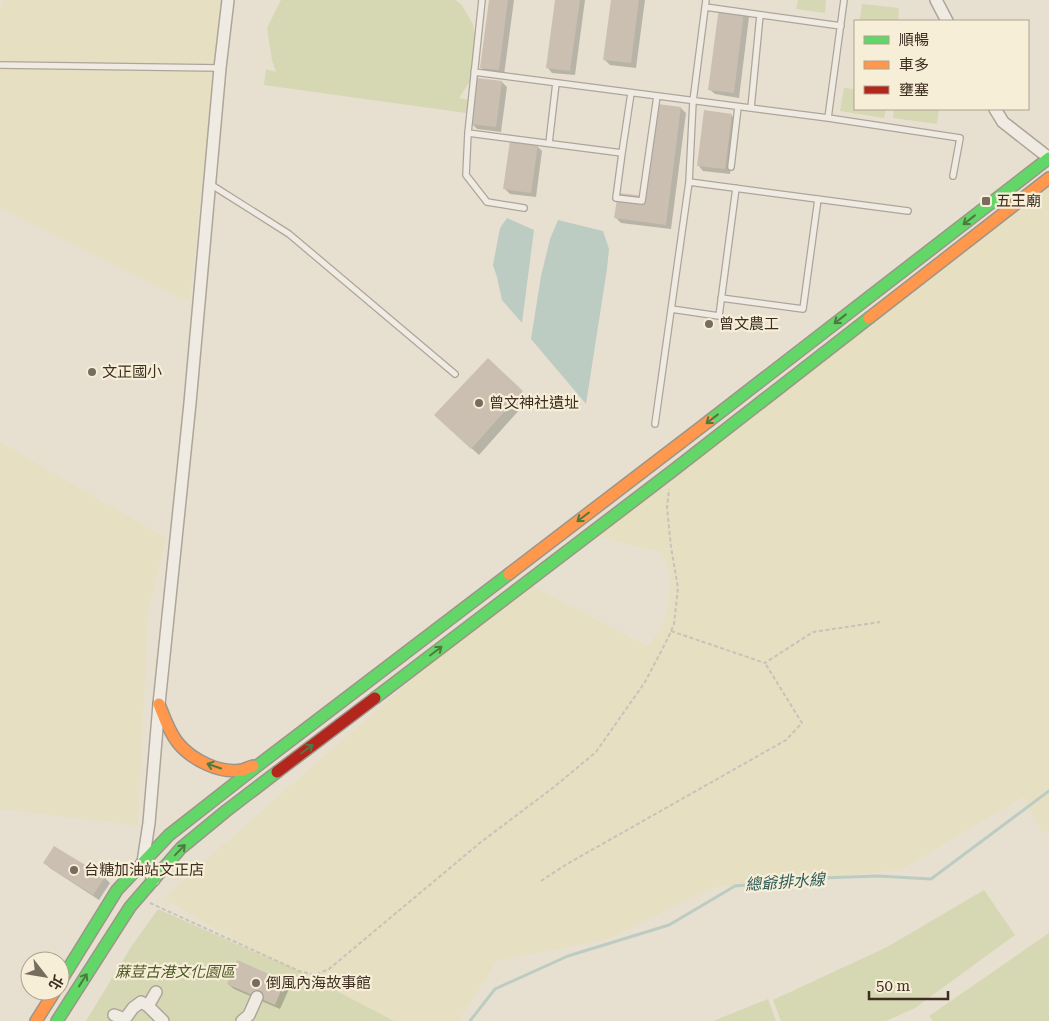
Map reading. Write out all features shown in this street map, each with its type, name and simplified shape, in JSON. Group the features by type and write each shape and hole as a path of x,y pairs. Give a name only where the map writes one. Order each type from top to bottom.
{"main road":[{"path":"70,966 117,890 169,835 1049,158"},
{"path":"57,1021 130,907 181,848 226,811 675,469 1049,178"},
{"path":"159,704 168,727 178,743 194,757 214,766 232,770 243,770 261,763"},
{"path":"36,1021 48,1001"}],"street":[{"path":"154,880 142,862 149,823 228,0"},
{"path":"937,1 946,20"},
{"path":"996,110 1003,122 1049,158"},
{"path":"148,1006 156,992"},
{"path":"242,1021 249,1015 257,997"},
{"path":"114,1015 125,1019 140,1002 148,1006 163,1021"}],"lane":[{"path":"482,0 468,133 466,175 487,202 524,208"},
{"path":"828,118 844,0"},
{"path":"655,424 689,182 693,101 706,3 760,15 840,26"},
{"path":"751,108 760,15"},
{"path":"0,65 220,68"},
{"path":"474,72 828,118 960,138 953,176"},
{"path":"550,143 556,83"},
{"path":"631,92 616,198 642,201 657,96"},
{"path":"732,167 738,107"},
{"path":"468,133 622,153"},
{"path":"689,182 908,211"},
{"path":"210,184 289,234 455,374"},
{"path":"671,309 718,316 736,188"},
{"path":"721,298 803,309 818,199"}],"path":[{"path":"140,896 152,904 299,971 315,975 329,969 482,842 554,788 596,752 645,682 674,624 678,588 667,508 670,482 675,469"},
{"path":"765,663 813,632 880,622"},
{"path":"541,881 575,859 786,740 802,723 765,663 671,631"}],"shaded area":[{"path":"3,0 222,0 190,302 0,207 0,7"},
{"path":"1049,182 1049,834 1042,832 1023,797 900,870 711,888 608,939 497,961 459,1021 394,1021 289,966 261,955 164,899 193,871 523,582 648,646 657,634 666,616 671,585 667,564 661,552 587,534"},
{"path":"507,218 534,230 522,323 502,300 493,265 500,228"},
{"path":"558,220 603,231 609,249 586,404 531,339 541,276 550,239"},
{"path":"0,442 166,538 148,612 138,826 0,809"}],"green space":[{"path":"281,0 455,0 461,4 473,24 478,55 472,78 459,98 475,101 473,114 264,85 266,69 276,72 272,60 267,28"},
{"path":"798,0 826,0 825,13 796,9"},
{"path":"862,4 899,8 898,20 860,19"},
{"path":"844,88 854,89 854,110 886,110 884,118 840,111"},
{"path":"894,110 939,110 937,124 893,118"},
{"path":"984,890 1015,935 915,1008 886,1021 781,1021 773,1000 887,947"},
{"name":"蔴荳古港文化園區","path":"158,909 289,966 394,1021 86,1021 131,947"},
{"path":"1049,933 1049,1021 933,1021 929,1016"},
{"path":"768,999 776,1021 713,1021"}],"building":[{"path":"489,0 508,0 499,70 480,68"},
{"path":"555,0 580,0 570,71 546,68"},
{"path":"611,0 639,0 631,63 603,60"},
{"path":"719,7 744,11 734,93 708,90"},
{"path":"477,78 502,81 496,127 471,124"},
{"path":"658,104 681,107 666,225 614,218 618,193 645,196"},
{"path":"704,110 732,114 725,169 697,166"},
{"path":"510,141 538,144 531,193 503,189"},
{"name":"曾文神社遺址","path":"488,358 523,391 471,449 434,415"},
{"name":"台糖加油站文正店","path":"54,846 105,877 93,895 43,863"},
{"name":"倒風內海故事館","path":"237,960 285,981 275,1005 227,984"}],"waterway":[{"name":"總爺排水線","path":"470,1021 495,989 568,956 669,925 735,886 821,878 878,876 931,879 1049,791"}],"traffic: fast":[{"path":"709,421 1049,158"},
{"path":"375,698 869,318"},
{"path":"70,966 117,890 169,835 509,574"},
{"path":"57,1021 130,907 181,848 277,772"}],"traffic: slow":[{"path":"869,318 1049,178"},
{"path":"509,574 709,421"},
{"path":"159,704 175,739 191,755 216,768 225,770 242,770 253,766"},
{"path":"36,1021 49,1001"}],"traffic: jam":[{"path":"277,772 375,698"}],"place":[{"name":"五王廟","path":"986,201"},
{"name":"曾文農工","path":"709,324"},
{"name":"文正國小","path":"92,372"},
{"name":"曾文神社遺址","path":"479,403"},
{"name":"台糖加油站文正店","path":"74,870"},
{"name":"倒風內海故事館","path":"256,983"}]}
